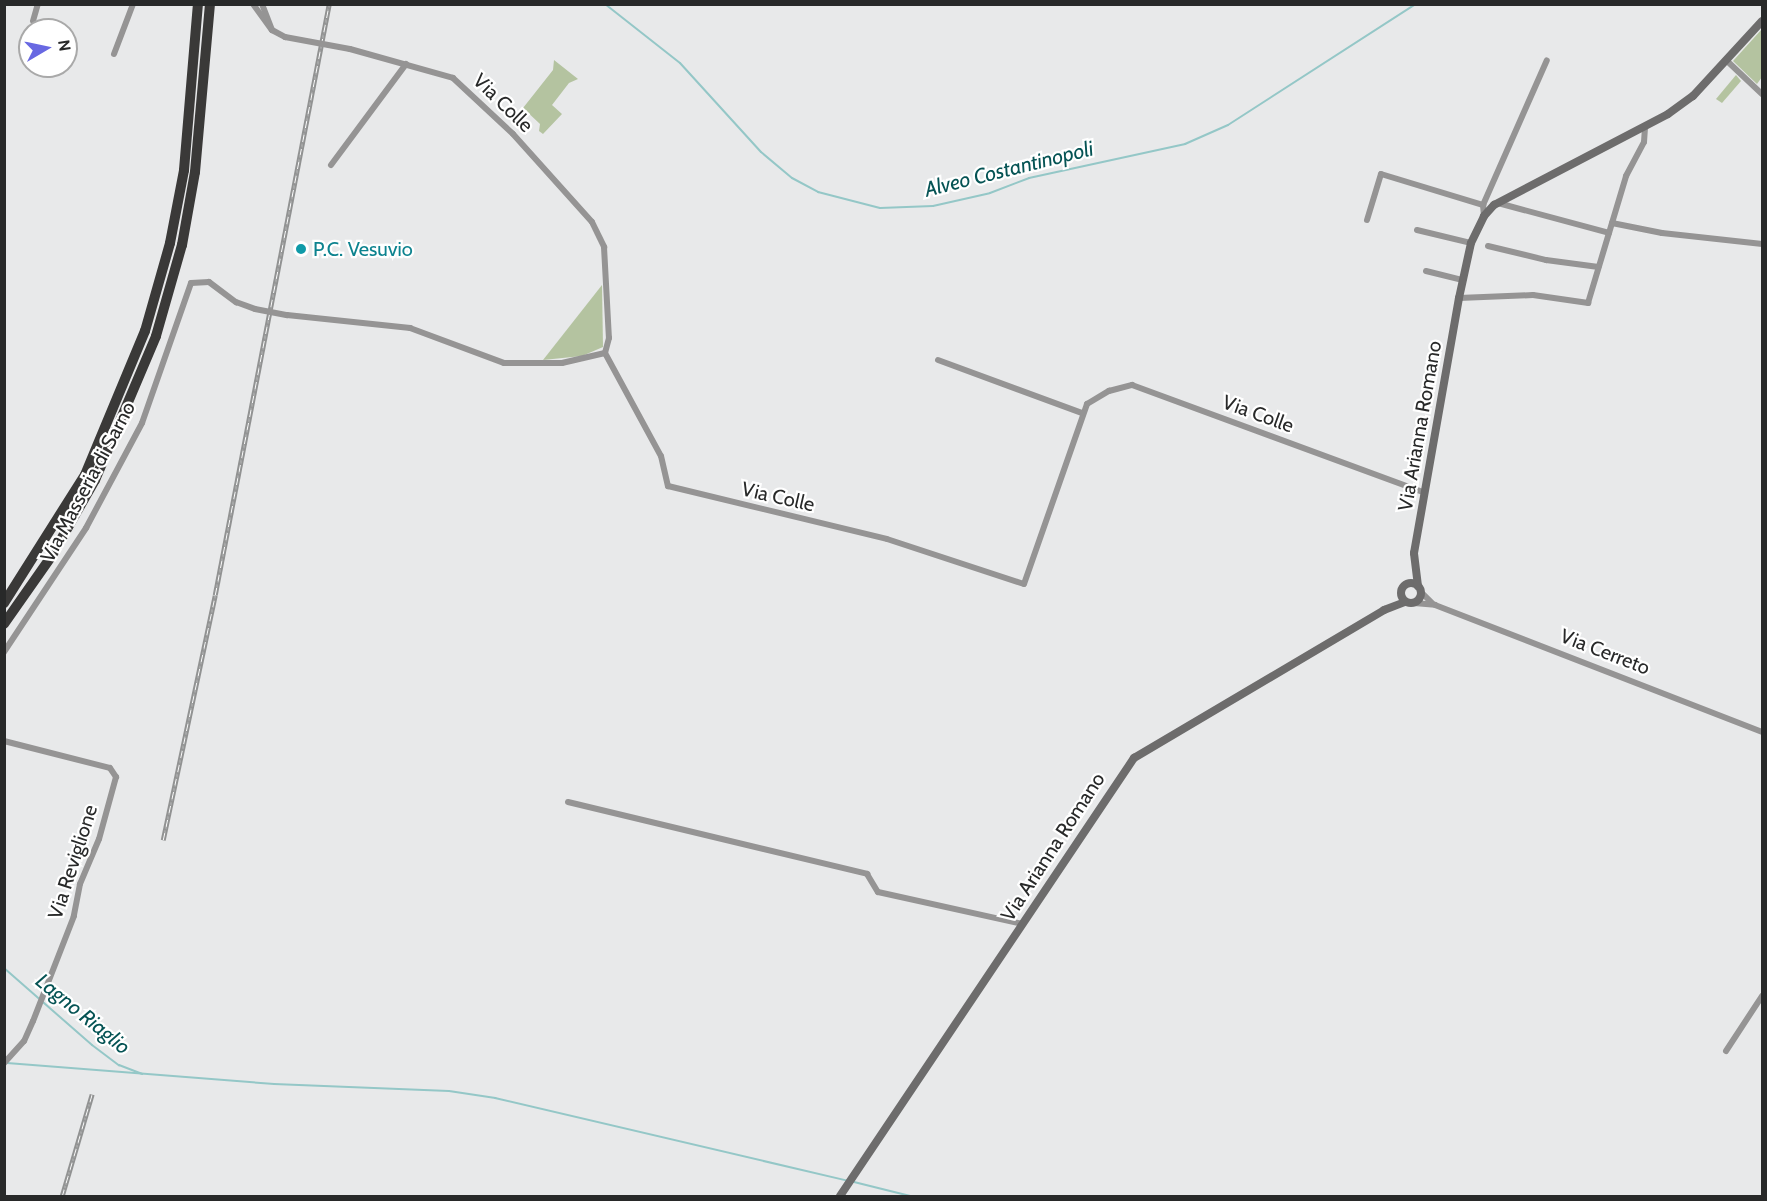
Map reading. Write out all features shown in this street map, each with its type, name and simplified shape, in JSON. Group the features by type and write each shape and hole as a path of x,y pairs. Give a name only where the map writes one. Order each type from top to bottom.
{"highway":[{"path":"4,603 40,552 85,474 145,332 170,243 184,170 198,4"},
{"path":"4,624 51,557 95,480 156,336 182,245 195,172 210,4"}],"street":[{"path":"114,54 133,4"},
{"name":"Via Colle","path":"253,4 272,30 285,37 350,50 445,74 460,83 548,171 592,222 604,247 609,338 605,353 661,456 668,486 887,539 1020,584 1028,580 1082,413 1100,395 1132,385 1425,493"},
{"path":"262,4 272,30"},
{"name":"Via Arianna Romano","path":"1383,610 1403,587 1413,560 1459,298 1472,243 1484,216 1498,203 1645,127 1693,96 1762,21"},
{"path":"1484,216 1483,205 1547,60"},
{"path":"1726,60 1762,94"},
{"path":"331,165 406,64"},
{"path":"1459,298 1533,295 1588,303 1626,176 1644,142 1645,127"},
{"path":"1367,220 1382,174 1483,205"},
{"path":"1498,203 1609,233"},
{"path":"1612,223 1662,233 1762,244"},
{"path":"1417,230 1472,243"},
{"path":"1488,246 1546,260 1599,267"},
{"path":"1426,272 1463,280"},
{"name":"Via Masseria di Sarno","path":"4,652 86,528 142,423 191,283 208,282 236,302 255,309 287,315 410,328 504,363 562,363 605,353"},
{"path":"939,360 1082,413"},
{"name":"Via Arianna Romano","path":"1413,560 1419,589"},
{"path":"1403,587 1419,589 1410,602"},
{"path":"1403,587 1410,602"},
{"name":"Via Cerreto","path":"1419,589 1435,605"},
{"name":"Via Arianna Romano","path":"840,1197 1134,759 1383,610 1410,602"},
{"name":"Via Cerreto","path":"1410,602 1435,605 1762,732"},
{"name":"Via Reviglione","path":"4,741 110,768 116,777 99,839 80,884 74,916 24,1041 5,1062"},
{"path":"568,802 867,874 878,892 1022,924"},
{"path":"1726,1051 1762,996"}],"green space":[{"path":"1762,29 1762,77 1757,84 1733,61"},
{"path":"554,60 578,79 569,83 552,105 562,114 543,134 539,131 540,124 523,108 553,70"},
{"path":"1736,75 1741,81 1722,103 1716,99"},
{"path":"602,285 603,347 582,356 543,360"}],"waterway":[{"name":"Alveo Costantinopoli","path":"605,4 680,63 761,152 792,178 818,192 880,208 933,206 990,193 1029,178 1185,144 1228,125 1416,4"},
{"name":"Lagno Riaglio","path":"4,968 92,1045 119,1065 142,1074"},
{"path":"7,1063 274,1084 449,1091 495,1098 849,1181"},
{"path":"854,1182 910,1196"}],"railway":[{"path":"163,840 215,595 329,4"},
{"path":"62,1196 92,1094"}],"place":[{"name":"P.C. Vesuvio","path":"301,249"}]}
